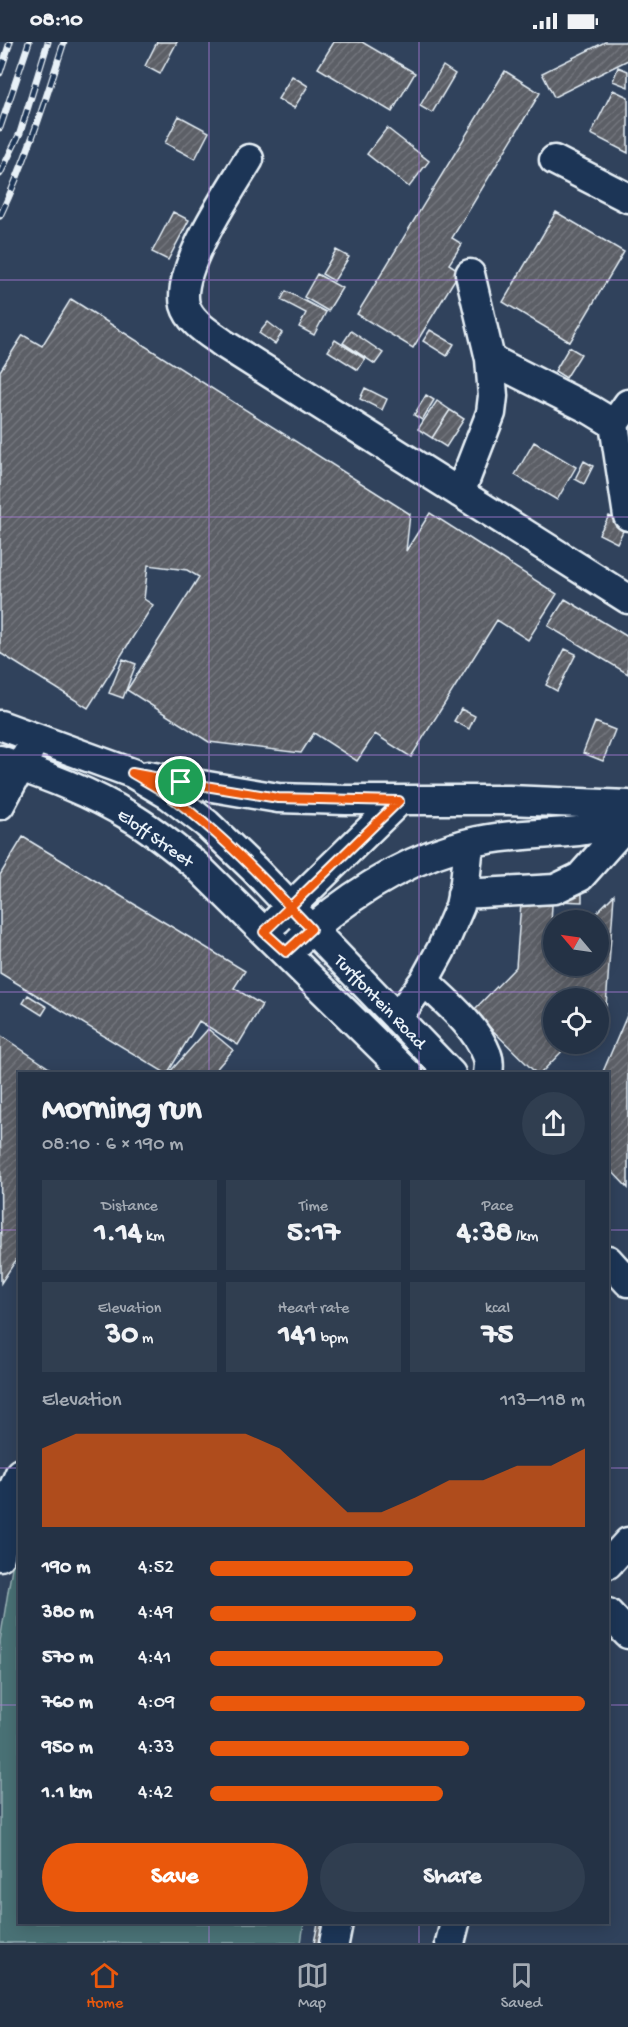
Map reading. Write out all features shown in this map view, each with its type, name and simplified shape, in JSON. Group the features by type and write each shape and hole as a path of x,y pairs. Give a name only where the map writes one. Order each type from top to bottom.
{"street":[{"path":"249,159 207,230 186,275 185,306 196,324 224,344 628,599"},
{"path":"554,160 628,198"},
{"path":"460,493 491,413 493,396 490,359 470,274"},
{"path":"490,359 591,410 621,414 628,516"},
{"path":"0,725 132,773 278,798 399,801 508,800 628,806"},
{"path":"0,805 10,764 35,738"},
{"name":"Eloff Street","path":"10,764 93,796 150,829 197,866 286,952"},
{"path":"132,773 169,795 207,824 311,929"},
{"path":"264,932 399,801"},
{"path":"286,952 311,929 348,901 405,866 456,846 503,837 578,831 628,823"},
{"path":"462,894 555,889 580,877 628,823"},
{"path":"397,1018 424,981 441,950 460,906 469,844"},
{"name":"Turffontein Road","path":"311,929 449,1072"},
{"name":"Turffontein Road","path":"286,952 406,1072"},
{"path":"424,981 459,1015 479,1040 488,1056 488,1072"},
{"path":"609,1261 628,1282"},
{"path":"0,1556 10,1496 18,1478"},
{"path":"609,1563 628,1542"},
{"path":"609,1614 628,1634"},
{"path":"334,1943 338,1924"},
{"path":"450,1943 455,1924"}],"green space":[{"path":"18,1530 18,1924 304,1924 301,1943 0,1943 0,1641"}],"building":[{"path":"157,42 177,42 160,74 145,66"},
{"path":"334,42 362,42 415,73 392,112 318,68"},
{"path":"605,42 628,42 628,60 554,97 542,73"},
{"path":"443,66 455,74 432,113 420,106"},
{"path":"618,67 628,71 628,87 613,81"},
{"path":"505,71 540,93 452,238 462,244 449,264 460,271 413,348 357,314"},
{"path":"292,76 308,86 294,108 278,99"},
{"path":"613,90 628,97 628,153 591,134"},
{"path":"179,116 209,132 195,159 165,143"},
{"path":"387,128 429,161 409,187 367,154"},
{"path":"173,212 189,220 168,260 152,252"},
{"path":"556,212 624,252 570,342 503,302"},
{"path":"336,250 349,257 334,281 322,274"},
{"path":"317,274 342,288 328,311 304,297"},
{"path":"286,291 326,312 314,335 299,327 306,313 281,300"},
{"path":"71,299 410,514 406,551 430,513 557,594 528,640 497,620 411,757 375,734 357,761 314,733 301,753 209,742 127,690 199,577 187,570 148,565 144,599 153,605 88,708 0,653 0,371 23,335 42,346"},
{"path":"268,322 282,333 275,344 259,333"},
{"path":"430,330 454,344 447,356 423,341"},
{"path":"351,331 383,353 375,364 343,343"},
{"path":"335,340 365,359 358,370 328,351"},
{"path":"569,347 581,354 566,378 555,371"},
{"path":"365,388 387,399 382,410 360,399"},
{"path":"426,395 434,400 422,420 414,415"},
{"path":"437,401 450,410 432,438 418,429"},
{"path":"450,410 464,419 446,447 432,438"},
{"path":"534,442 576,467 557,500 515,475"},
{"path":"584,461 593,466 584,484 575,479"},
{"path":"609,516 626,525 617,543 599,534"},
{"path":"565,599 628,637 628,674 548,626"},
{"path":"565,649 576,654 557,691 546,685"},
{"path":"123,659 136,664 123,698 109,693"},
{"path":"461,709 475,716 469,729 454,721"},
{"path":"595,722 615,730 603,761 583,753"},
{"path":"23,837 245,971 234,988 262,1005 238,1045 199,1021 168,1072 164,1072 0,973 0,875"},
{"path":"582,890 582,902 557,901"},
{"path":"614,895 609,964 609,910 599,910"},
{"path":"521,903 552,905 552,910 543,910 543,976 608,976 607,988 543,988 543,1054 559,1054 542,1072 535,1072 473,1011 516,967"},
{"path":"28,995 47,1007 42,1015 23,1003"},
{"path":"628,1013 628,1188 609,1168 609,1072 603,1072"},
{"path":"208,1029 233,1050 214,1072 170,1072"},
{"path":"0,1035 55,1072 18,1072 18,1257 1,1283"},
{"path":"318,1924 338,1924 334,1943 314,1943"}],"railway":[{"path":"0,73 10,42"},
{"path":"0,128 29,42"},
{"path":"0,174 20,133 48,42"},
{"path":"0,216 43,108 64,42"}],"route":[{"path":"181,782 132,773 169,795 207,824 290,907 264,932 286,952 311,929 290,907 399,801 278,798 181,782"}]}
